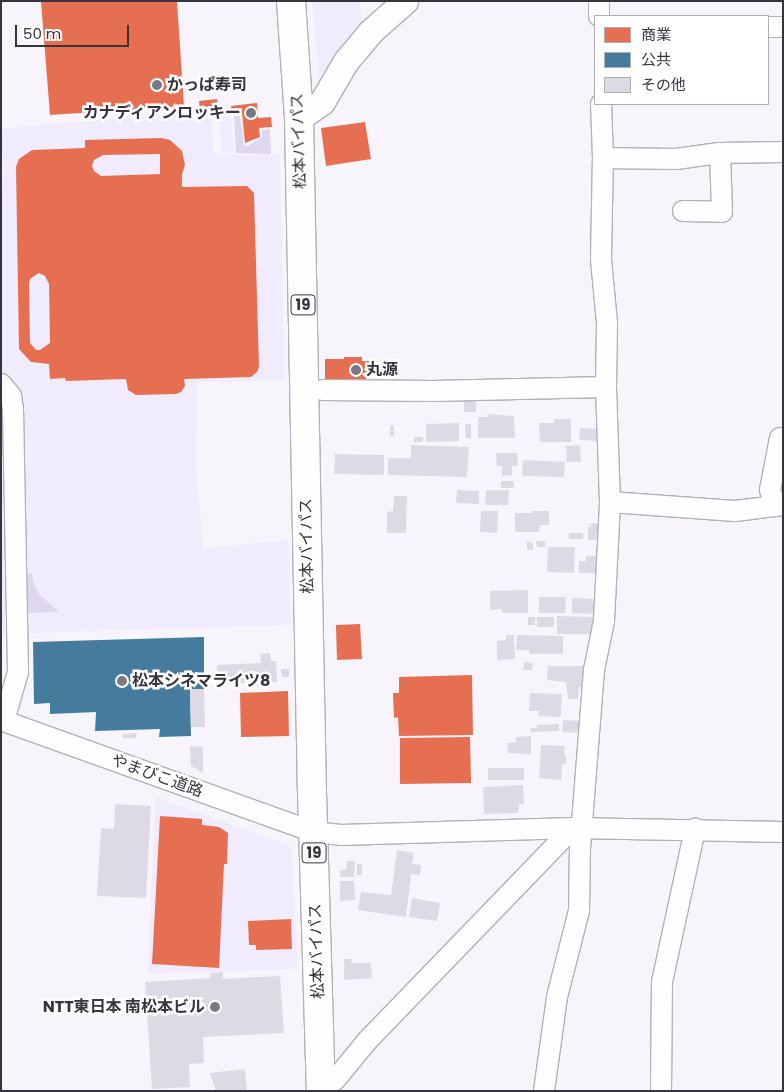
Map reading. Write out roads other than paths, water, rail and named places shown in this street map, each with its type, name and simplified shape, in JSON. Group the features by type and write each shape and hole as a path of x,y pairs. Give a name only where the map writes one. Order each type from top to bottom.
{"highway":[{"name":"松本バイパス","path":"291,1 299,118 313,832 321,1090"}],"main road":[{"path":"299,118 322,102 346,61 370,32 405,1"}],"street":[{"path":"599,15 600,1"},
{"path":"769,27 783,27"},
{"path":"544,1091 557,997 579,911 578,828 594,670 604,621 610,502 606,387 607,323 601,260 603,158 601,105"},
{"path":"603,158 676,160 720,153 783,152"},
{"path":"683,211 722,212 720,153"},
{"path":"1,384 11,396 14,409 18,672 2,720"},
{"path":"322,390 434,391 606,387"},
{"path":"610,502 735,511 779,505 770,490 780,438"},
{"name":"やまびこ道路","path":"2,720 313,832 341,835 578,828 783,832"},
{"path":"321,1090 335,1080 367,1042 578,828"},
{"path":"661,1091 662,982 695,829"}],"place":[{"name":"かっぱ寿司","path":"157,85"},
{"name":"カナディアンロッキー","path":"251,113"},
{"name":"丸源","path":"356,370"},
{"name":"松本シネマライツ8","path":"122,681"},
{"name":"NTT東日本 南松本ビル","path":"215,1007"}]}
